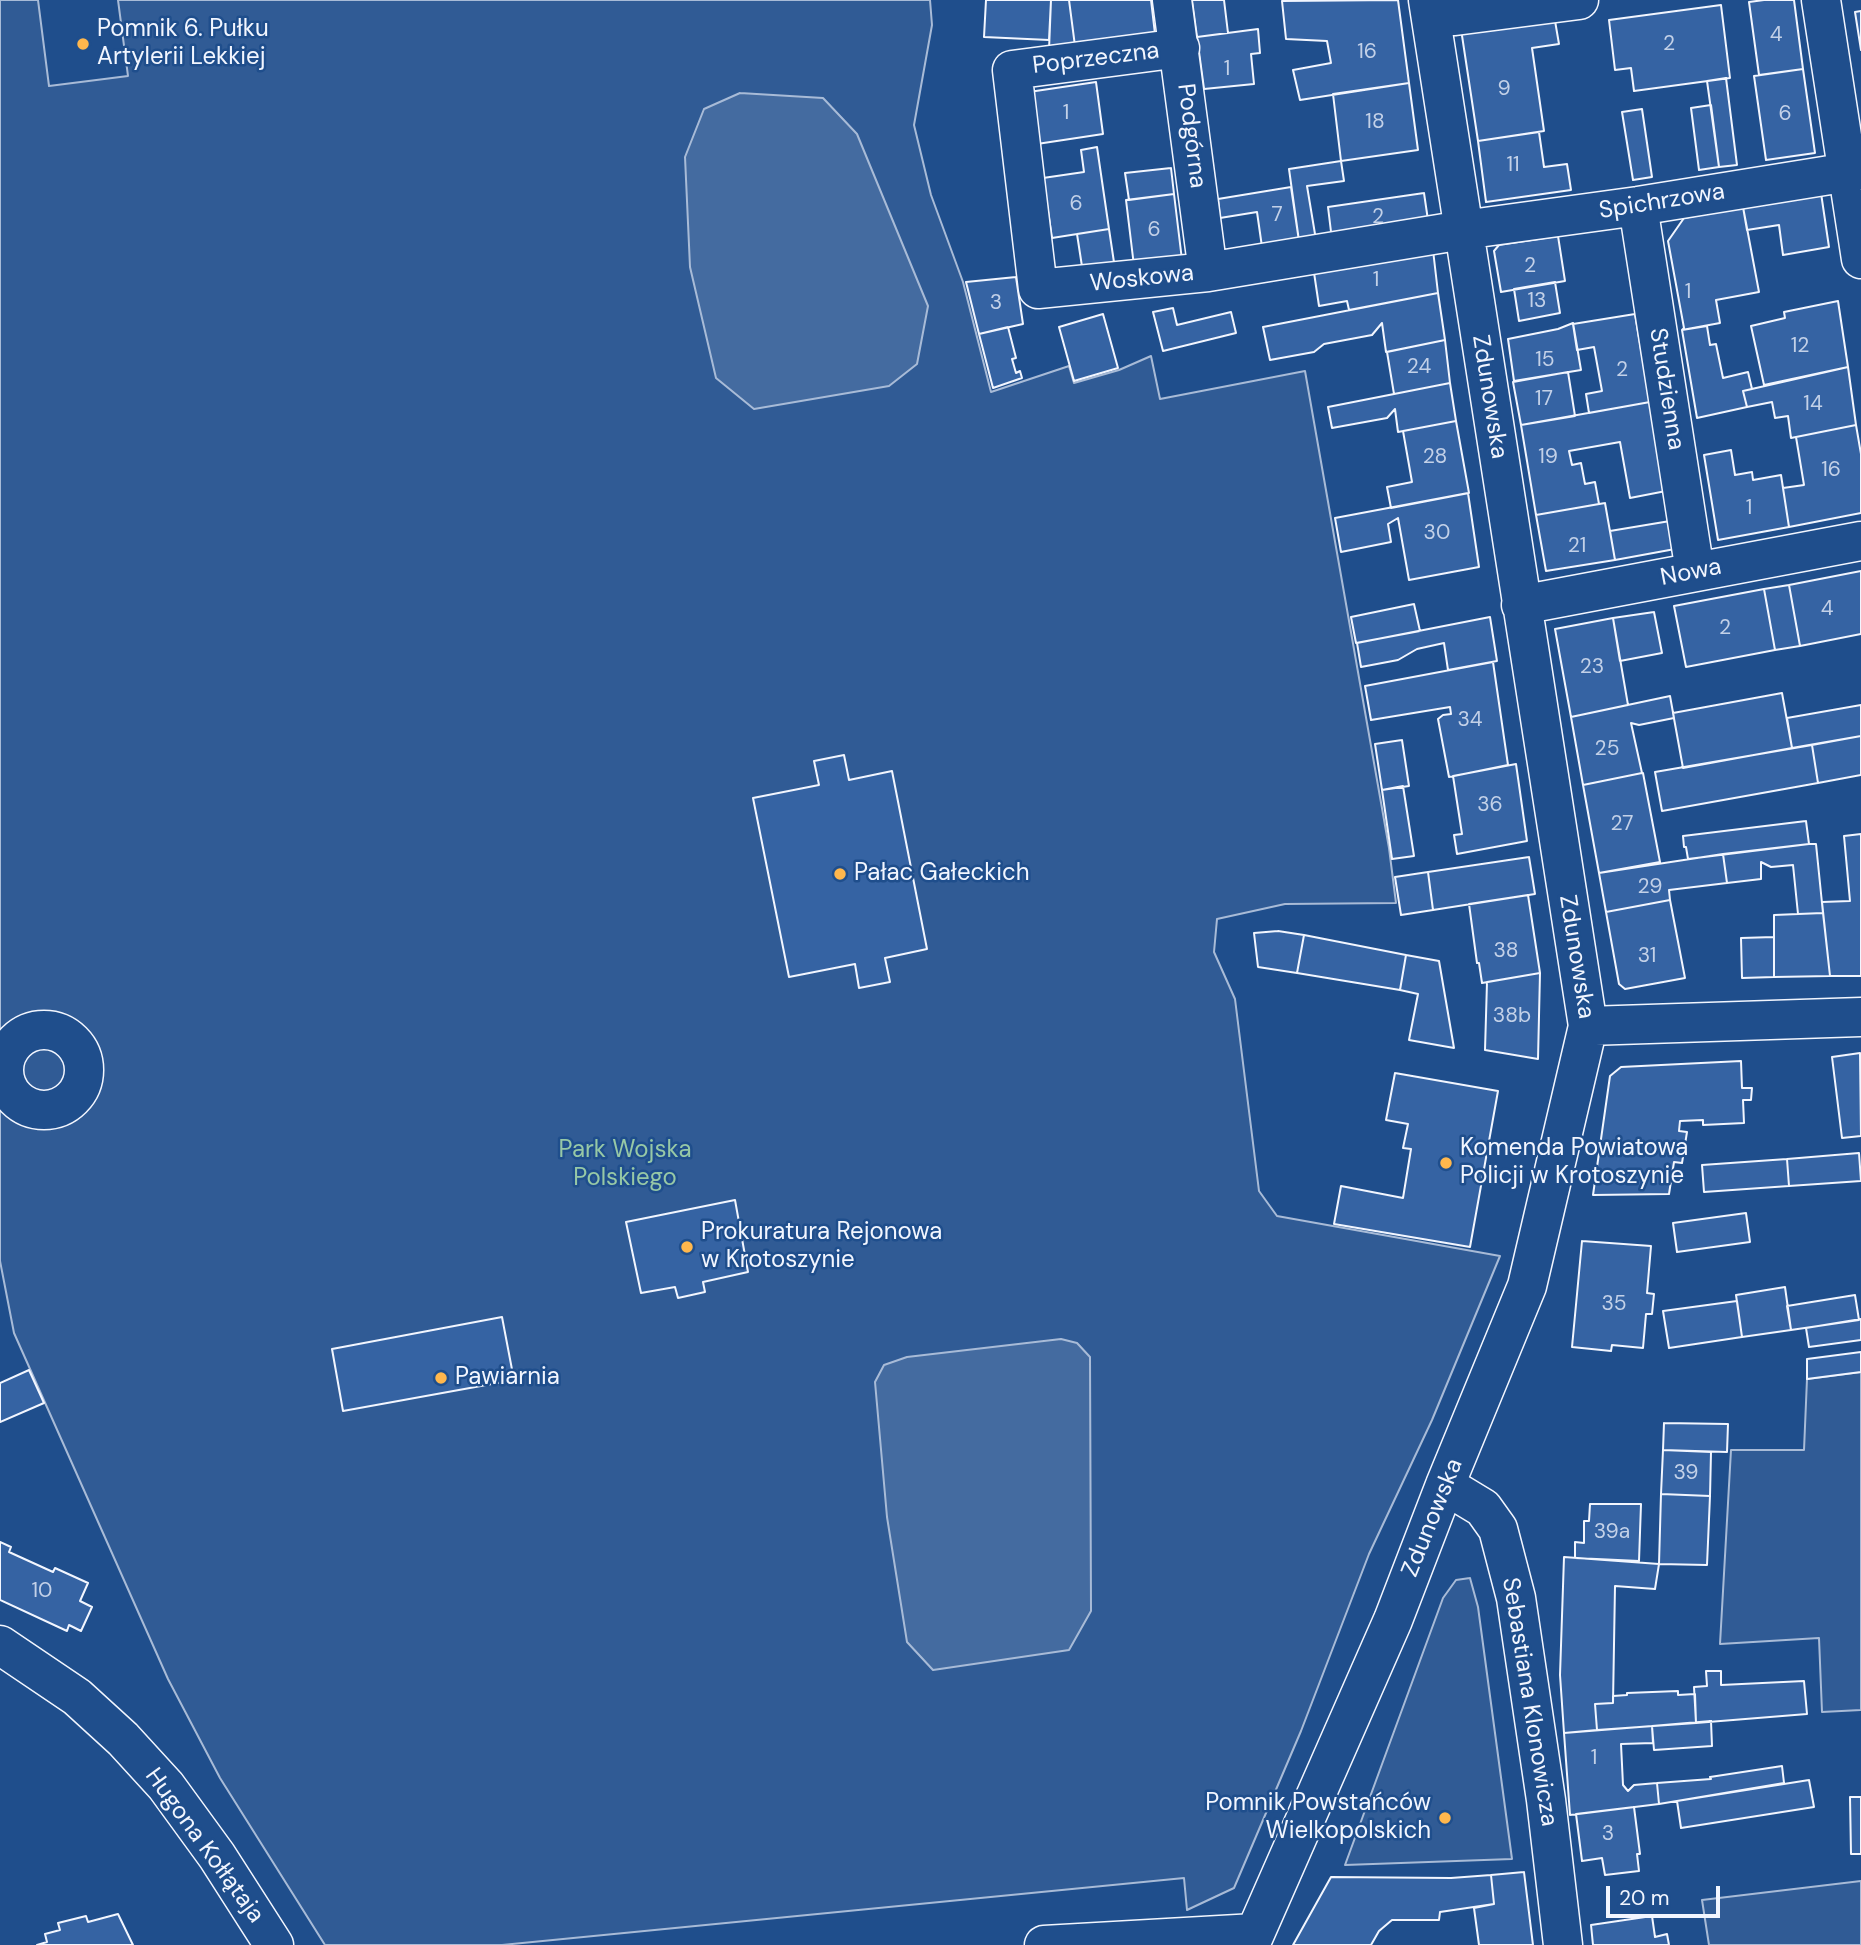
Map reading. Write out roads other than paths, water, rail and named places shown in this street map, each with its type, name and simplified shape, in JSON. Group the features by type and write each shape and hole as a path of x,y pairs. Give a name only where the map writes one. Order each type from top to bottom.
{"street":[{"name":"Podgórna","path":"1172,0 1208,272"},
{"path":"1441,8 1580,0"},
{"path":"1821,0 1854,171 1861,259"},
{"name":"Zdunowska","path":"1253,1939 1393,1620 1527,1286 1588,1026 1463,230 1441,8"},
{"name":"Poprzeczna","path":"1012,70 1180,48"},
{"name":"Woskowa","path":"1012,70 1038,289 1208,272 1463,230"},
{"name":"Spichrzowa","path":"1463,230 1638,206 1854,171"},
{"name":"Studzienna","path":"1638,206 1695,572"},
{"name":"Nowa","path":"1521,605 1861,541"},
{"path":"1588,1026 1861,1017"},
{"name":"Sebastiana Klonowicza","path":"1445,1485 1483,1508 1498,1529 1516,1598 1546,1800 1563,1945"},
{"name":"Hugona Kołłątaja","path":"0,1645 77,1697 123,1739 166,1786 217,1856 274,1945"},
{"path":"1044,1945 1253,1939"}],"place":[{"name":"Pomnik 6. Pułku Artylerii Lekkiej","path":"83,44"},
{"name":"Pałac Gałeckich","path":"840,874"},
{"name":"Komenda Powiatowa Policji w Krotoszynie","path":"1446,1163"},
{"name":"Prokuratura Rejonowa w Krotoszynie","path":"687,1247"},
{"name":"Pawiarnia","path":"441,1378"},
{"name":"Pomnik Powstańców Wielkopolskich","path":"1445,1818"}],"park label":[{"name":"Park Wojska Polskiego","path":"625,1165"}]}
